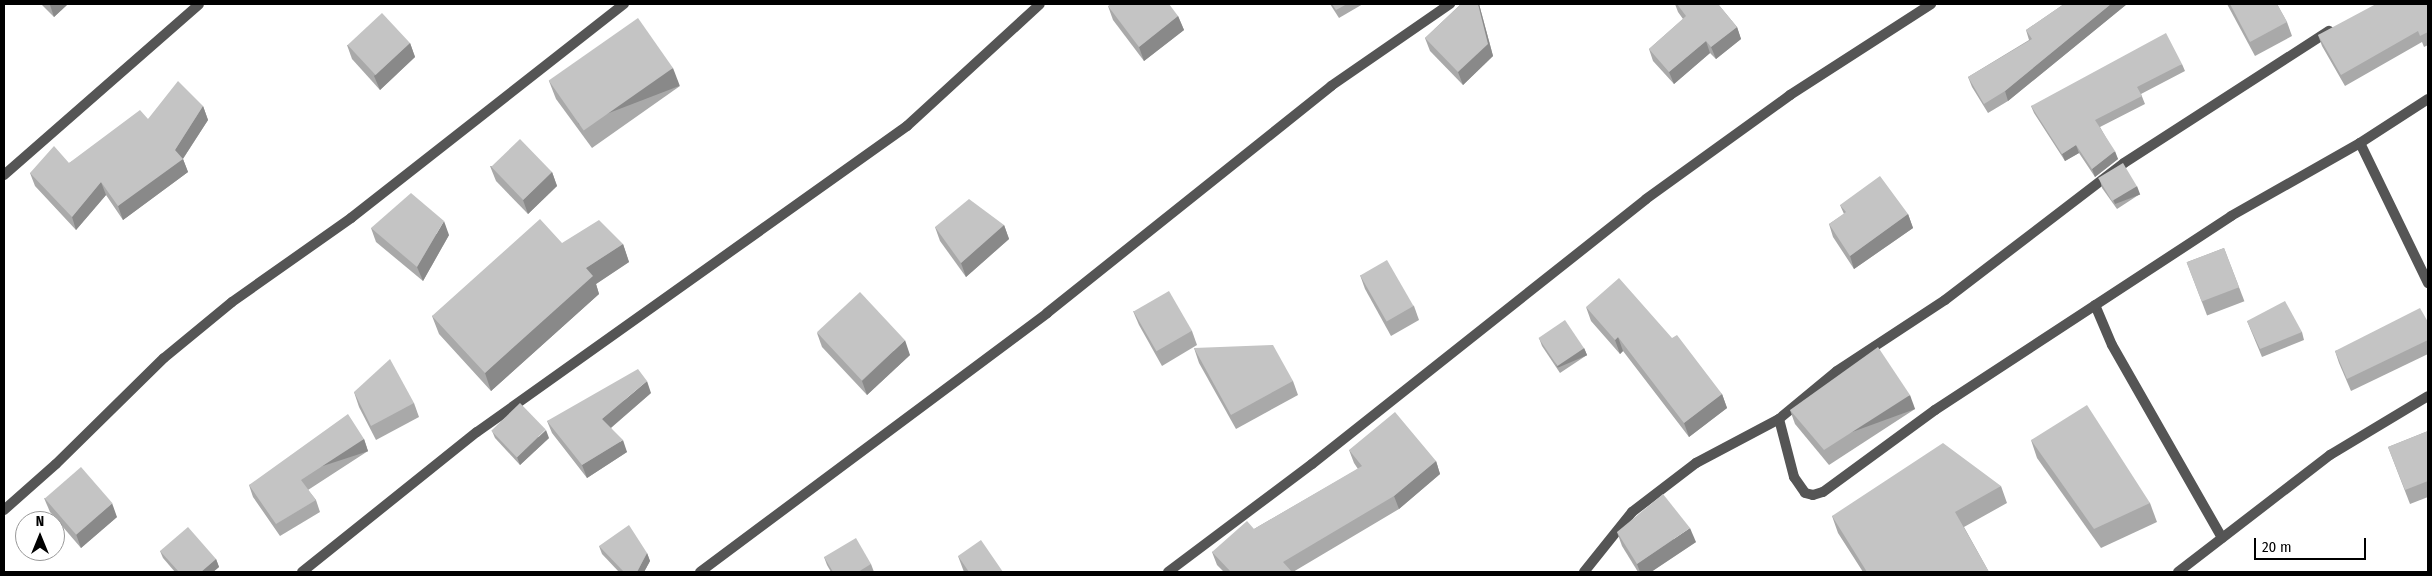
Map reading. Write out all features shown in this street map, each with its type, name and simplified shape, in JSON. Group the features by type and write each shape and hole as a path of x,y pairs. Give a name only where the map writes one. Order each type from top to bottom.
{"street":[{"path":"4,175 199,4"},
{"path":"4,510 56,464 164,358 232,302 352,218 624,4"},
{"path":"302,572 478,432 907,126 1040,4"},
{"path":"700,572 1047,313 1331,86 1450,4"},
{"path":"1168,572 1312,464 1646,199 1790,95 1931,4"},
{"path":"1584,572 1632,512 1696,463 1778,419 1837,371 1945,300 2124,162 2301,47 2343,23"},
{"path":"1778,419 1794,477 1805,492 1813,495 1823,492 1935,410 2231,216 2360,143 2428,99"},
{"path":"2360,143 2428,283"},
{"path":"2095,305 2112,345 2222,538"},
{"path":"2178,572 2330,455 2428,396"}],"building":[{"path":"1111,4 1169,4 1178,16 1139,47 1108,6"},
{"path":"1332,4 1347,4 1336,10"},
{"path":"1461,4 1478,4 1488,44 1458,72 1425,38"},
{"path":"1677,4 1718,4 1737,27 1711,47 1706,41 1669,72 1649,49 1686,16"},
{"path":"2064,4 2111,4 2005,91 1984,104 1968,77 2032,39 2026,30"},
{"path":"2230,4 2277,4 2287,22 2250,42"},
{"path":"2376,4 2428,4 2428,32 2420,36 2418,31 2341,75 2318,35"},
{"path":"382,13 410,43 376,75 348,45"},
{"path":"638,18 673,68 584,130 549,81"},
{"path":"2166,33 2182,64 2137,87 2142,96 2095,120 2115,151 2092,169 2076,145 2062,154 2031,106"},
{"path":"178,81 203,106 175,150 183,159 118,206 101,182 72,217 30,173 54,146 69,163 140,110 148,119"},
{"path":"520,139 552,172 523,200 491,167"},
{"path":"2123,163 2137,186 2112,201 2098,178"},
{"path":"1880,176 1908,214 1850,256 1829,224 1846,212 1840,205"},
{"path":"411,193 444,221 417,267 371,228"},
{"path":"969,199 1004,225 961,263 935,227"},
{"path":"540,219 562,243 599,220 623,244 586,268 593,276 485,373 432,316"},
{"path":"2224,248 2239,287 2202,302 2187,262"},
{"path":"1387,260 1414,306 1387,321 1360,276"},
{"path":"1619,278 1672,338 1677,335 1722,394 1684,423 1618,337 1615,340 1586,307"},
{"path":"1169,291 1192,331 1156,351 1133,312"},
{"path":"860,292 905,340 862,381 817,332"},
{"path":"2285,301 2302,332 2260,349 2247,321"},
{"path":"2420,308 2428,322 2428,340 2347,379 2335,351"},
{"path":"1565,320 1584,348 1557,366 1538,338"},
{"path":"1273,345 1293,381 1231,415 1194,348"},
{"path":"1878,347 1910,395 1824,450 1790,410"},
{"path":"390,359 414,403 371,426 354,392"},
{"path":"638,369 647,381 602,419 623,440 582,465 547,421"},
{"path":"520,403 546,430 517,457 491,431"},
{"path":"2087,405 2150,503 2094,529 2031,440"},
{"path":"1395,412 1436,461 1394,496 1283,562 1292,572 1231,572 1212,552 1247,521 1254,529 1362,466 1349,450"},
{"path":"348,414 364,439 301,480 316,500 276,524 249,485"},
{"path":"2428,431 2428,481 2405,490 2388,447"},
{"path":"1943,443 2001,486 1955,512 1989,572 1867,572 1832,516"},
{"path":"81,467 112,503 76,535 65,522 65,511 56,511 45,498"},
{"path":"1663,494 1690,528 1637,564 1617,532"},
{"path":"629,525 647,553 637,572 624,572 599,546"},
{"path":"188,527 216,559 201,572 179,572 160,551"},
{"path":"856,538 871,564 858,572 833,572 824,557"},
{"path":"981,540 1003,572 969,572 958,556"}]}
